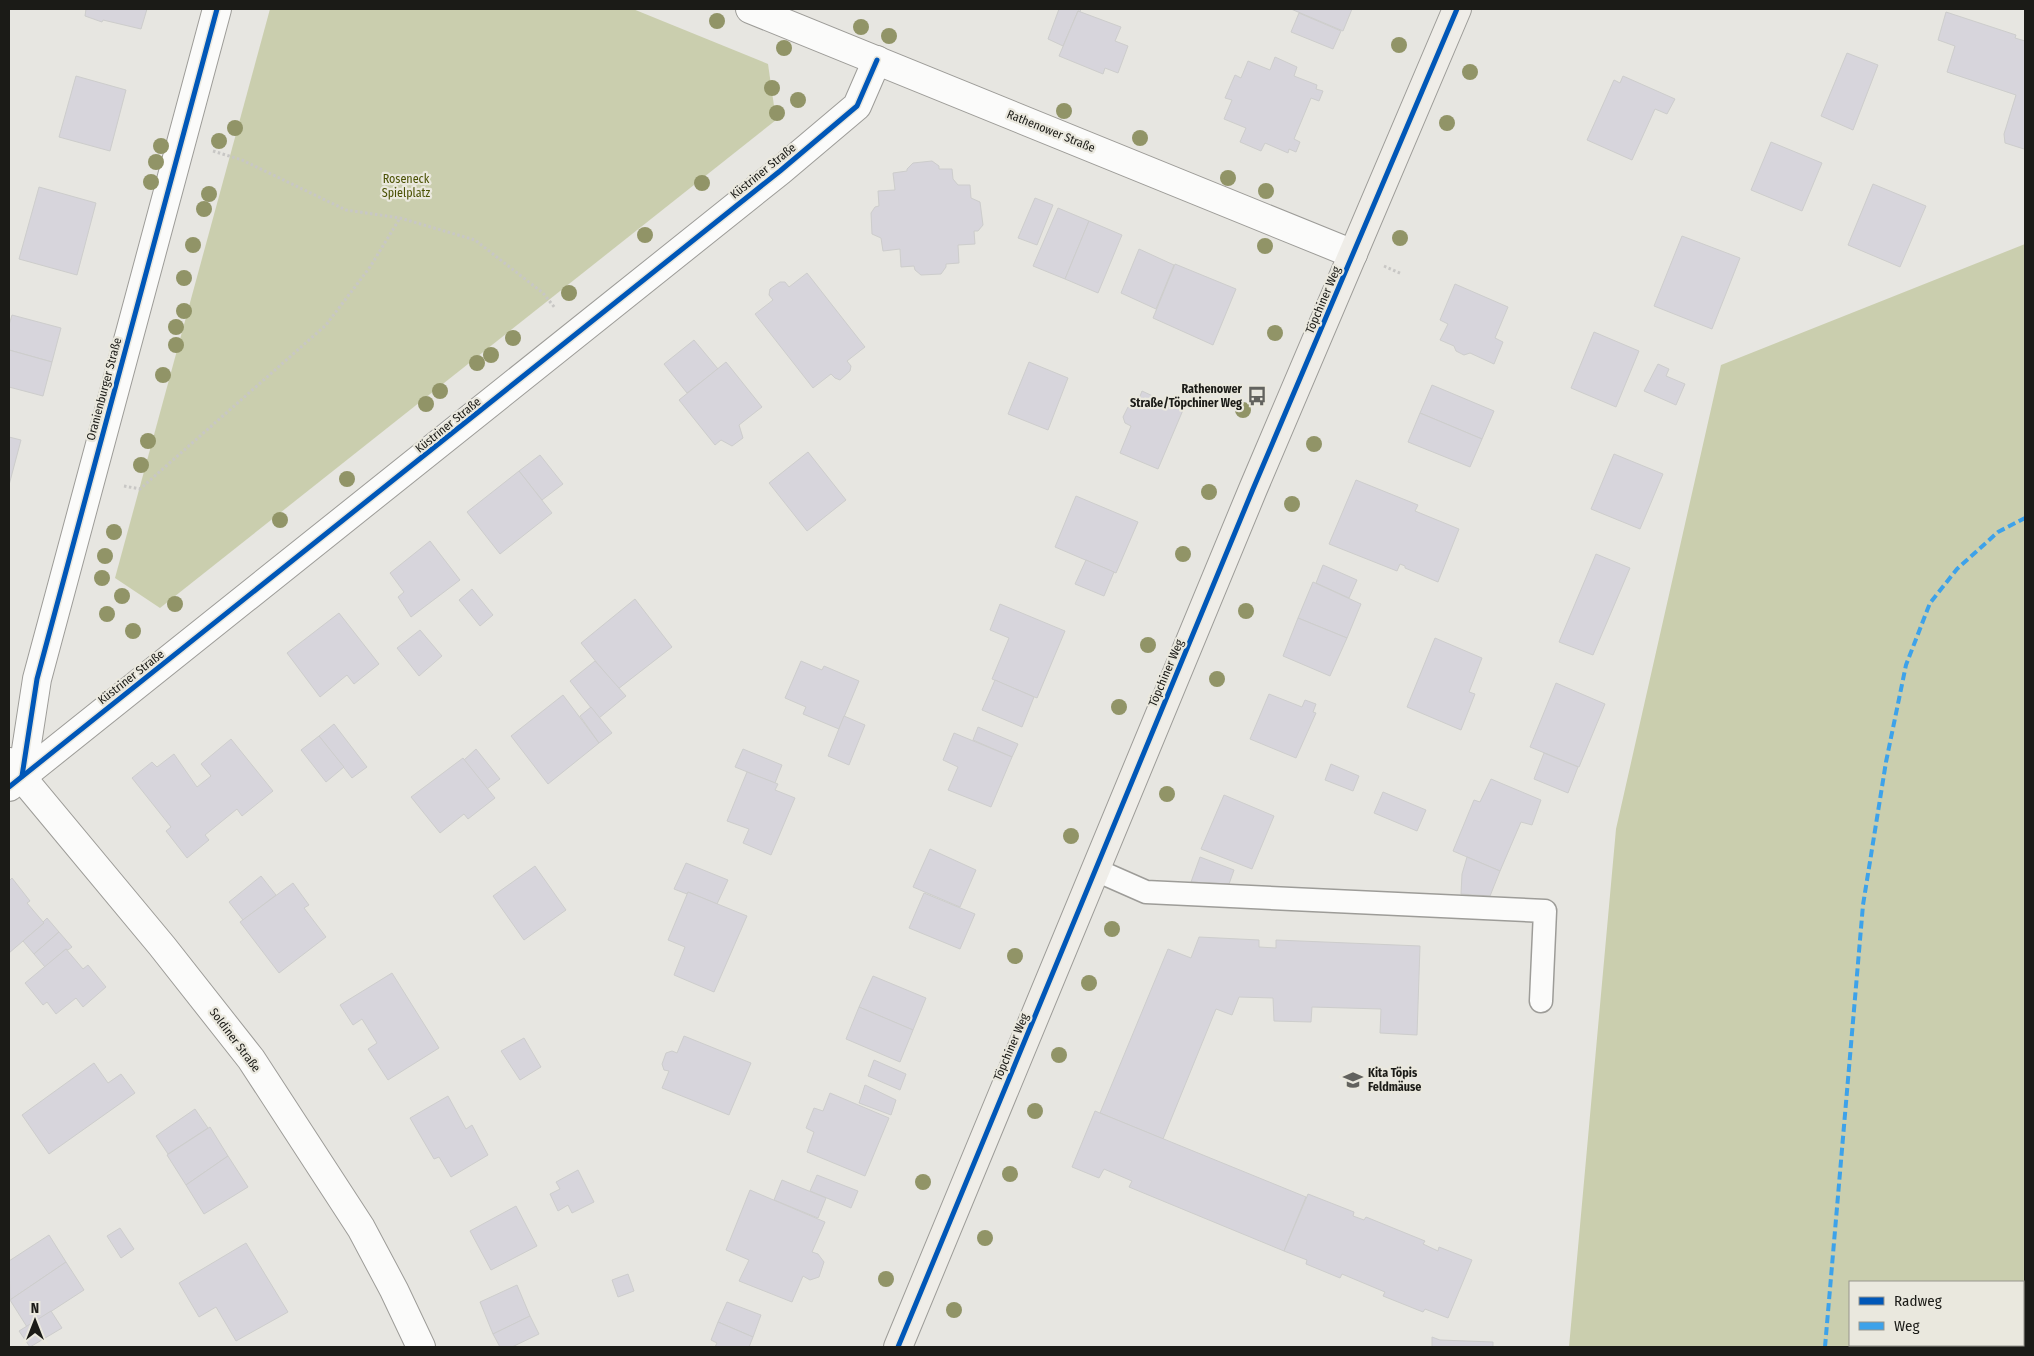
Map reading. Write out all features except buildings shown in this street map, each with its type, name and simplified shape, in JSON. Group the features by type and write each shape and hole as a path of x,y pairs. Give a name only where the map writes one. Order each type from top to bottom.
{"street":[{"name":"Oranienburger Straße","path":"13,774 90,479 217,9"},
{"name":"Rathenower Straße","path":"750,9 1353,254"},
{"name":"Töpchiner Weg","path":"898,1347 1238,525 1457,9"},
{"name":"Küstriner Straße","path":"13,774 577,334 780,171 857,106 877,60"},
{"name":"Soldiner Straße","path":"13,774 251,1059 361,1228 394,1290 421,1347"}],"lane":[{"path":"1096,870 1146,892 1545,911 1542,1001"}],"path":[{"path":"181,143 242,160 346,210 400,218 475,240 543,293 577,334"},
{"path":"90,479 140,489 326,325 370,267 400,218"}],"green space":[{"name":"Roseneck Spielplatz","path":"270,9 633,9 768,64 776,120 160,608 115,578"},
{"path":"2025,244 2025,1347 1569,1347 1616,829 1721,365"}],"marked path":[{"path":"1825,1347 1863,905 1886,762 1906,665 1930,603 1957,569 1998,532 2025,518"}],"cycle path":[{"path":"22,776 37,679 217,9"},
{"path":"898,1347 1253,489 1457,9"},
{"path":"9,787 780,171 857,106 877,60"}],"place":[{"name":"Rathenower Straße/Töpchiner Weg","path":"1257,396"},
{"name":"Kita Töpis Feldmäuse","path":"1353,1080"}]}
